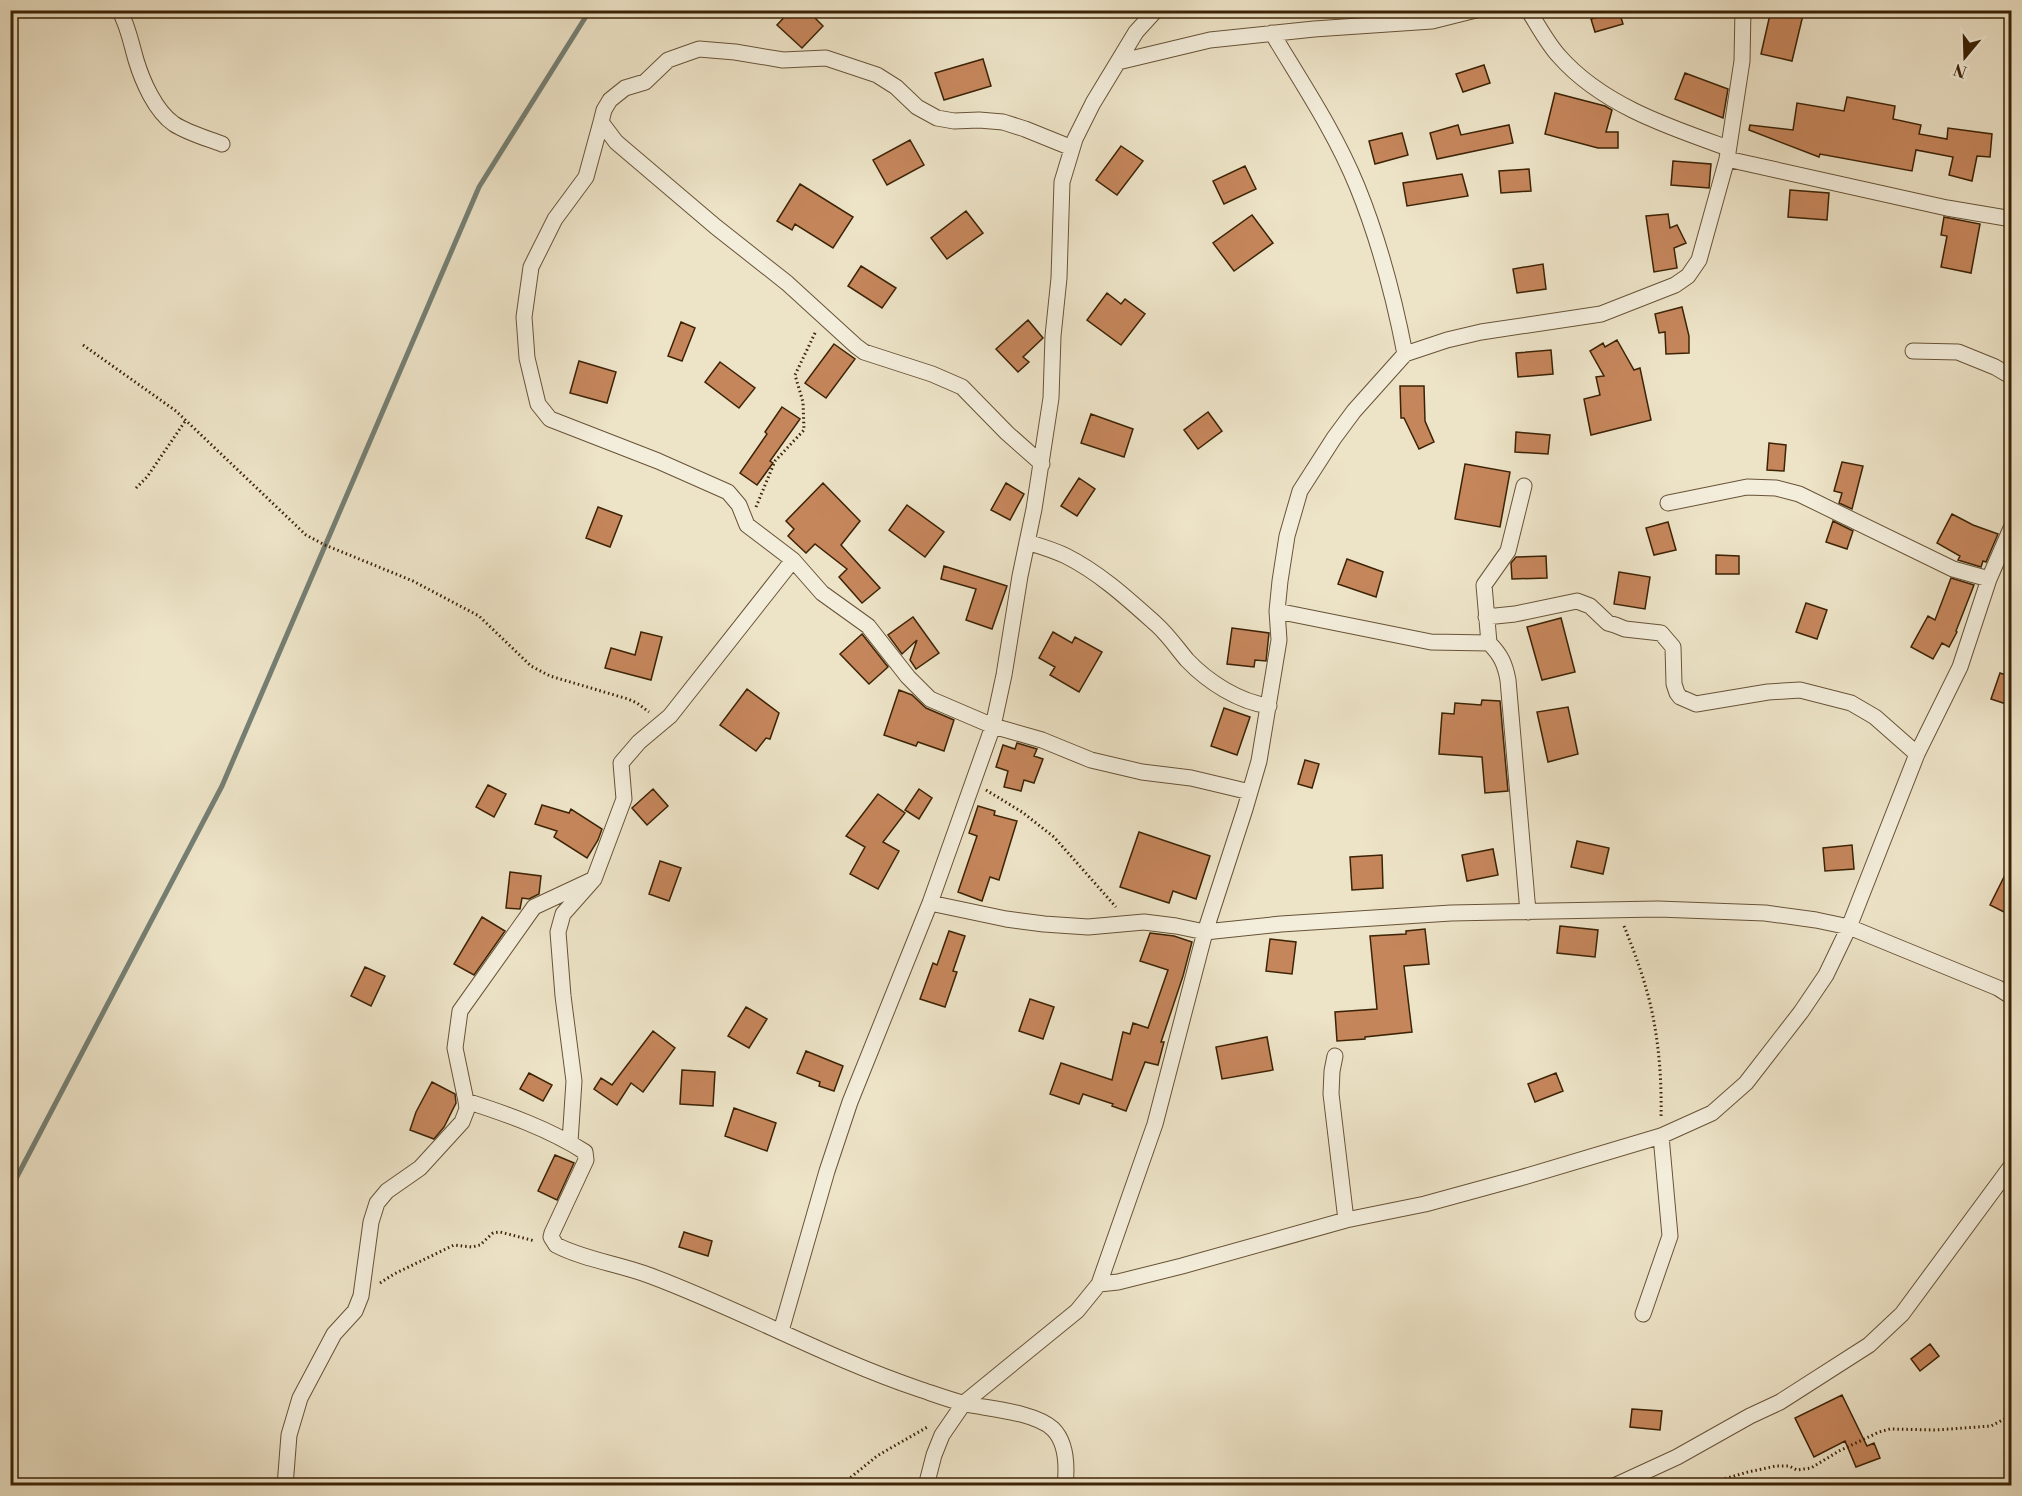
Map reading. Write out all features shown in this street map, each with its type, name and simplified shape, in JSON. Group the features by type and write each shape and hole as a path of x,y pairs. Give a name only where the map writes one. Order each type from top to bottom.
{"street":[{"path":"119,10 126,25 139,71 165,115 173,123 191,133 222,144"},
{"path":"781,1331 827,1171 850,1102 930,903 993,726 1042,464 1051,398 1053,336 1059,278 1062,182 1072,148 1093,103 1136,32 1156,10"},
{"path":"1118,62 1210,40 1432,21 1476,10"},
{"path":"1528,10 1559,56 1589,84 1615,101 1728,153 1936,206 2012,219"},
{"path":"926,1485 934,1455 948,1423 964,1403 1077,1311 1099,1284 1155,1124 1205,932 1259,761 1279,640 1277,611 1287,536 1300,491 1354,411 1405,354 1481,332 1601,314 1675,285 1688,276 1699,260 1728,153 1742,61 1743,10"},
{"path":"1272,33 1321,113 1356,185 1395,303 1405,354"},
{"path":"1072,148 1003,122 954,121 937,118 917,106 896,87 877,75 826,58 783,60 699,49 668,60 645,82 635,84 616,94 604,110 586,177 555,219 531,267 524,317 527,358 538,404 550,419 658,461 728,492 739,505 747,525 793,560 822,593 868,626 908,676 930,699 993,726 1042,740 1091,760 1142,772 1191,778 1250,792"},
{"path":"601,122 616,142 825,316 864,352 932,374 962,387 1007,433 1042,464"},
{"path":"1913,351 1958,352 1995,367 2012,377"},
{"path":"1524,486 1508,551 1484,585 1489,643 1504,661 1508,680 1511,736 1528,912"},
{"path":"1668,503 1747,487 1776,488 1799,494 1953,569 1989,579"},
{"path":"1099,1284 1118,1282 1182,1266 1346,1220 1425,1204 1661,1136 1712,1113 1746,1083 1801,1012 1826,975 1849,927 1917,754 1960,667 1989,579 2012,526"},
{"path":"1027,542 1064,555 1092,570 1159,627 1187,660 1204,675 1227,691 1257,704 1269,706"},
{"path":"570,1142 574,1081 558,932 563,914 594,879 624,799 621,763 639,742 663,724 793,560"},
{"path":"1486,617 1515,614 1577,601 1590,606 1600,616 1625,629 1660,633 1673,647 1677,693 1689,701 1696,704 1768,692 1800,690 1851,703 1875,717 1917,754"},
{"path":"1277,611 1431,642 1489,643"},
{"path":"285,1485 289,1435 300,1398 334,1334 355,1311 361,1296 371,1222 377,1203 387,1191 420,1168 462,1122 467,1109 455,1048 460,1011 534,906 594,879"},
{"path":"930,903 1005,919 1044,924 1088,927 1144,922 1205,932 1281,924 1451,913 1658,909 1765,913 1849,927 1998,988 2012,998"},
{"path":"1335,1056 1331,1094 1346,1220"},
{"path":"466,1101 498,1111 570,1142 585,1152 586,1156 552,1233 552,1241 559,1247 650,1275 867,1371 964,1403 1030,1417 1053,1430 1065,1454 1065,1485"},
{"path":"1643,1314 1670,1236 1661,1136"},
{"path":"1614,1485 1677,1457 1780,1402 1869,1346 1902,1314 2012,1165"}],"path":[{"path":"747,525 775,461 804,430 803,402 795,375 807,346 825,316"},
{"path":"82,345 176,411 306,535 413,581 478,615 531,666 550,676 637,703 663,724"},
{"path":"136,488 147,477 186,420"},
{"path":"974,782 1022,812 1054,837 1117,908"},
{"path":"1617,910 1647,989 1662,1087 1661,1136"},
{"path":"361,1296 394,1274 454,1245 472,1247 480,1245 493,1233 500,1232 559,1247"},
{"path":"1699,1485 1776,1467 1789,1466 1797,1470 1811,1468 1839,1451 1890,1429 1936,1430 1991,1426 2012,1415"},
{"path":"840,1485 903,1439 928,1426 948,1423"}],"building":[{"path":"791,10 807,10 823,26 802,48 777,25"},
{"path":"1771,10 1787,10 1803,15 1792,61 1761,54"},
{"path":"1619,11 1623,24 1595,32 1591,19"},
{"path":"983,59 991,86 944,100 935,73"},
{"path":"1484,65 1490,83 1463,92 1456,74"},
{"path":"1685,73 1728,89 1723,118 1675,99"},
{"path":"1555,93 1605,106 1612,110 1606,132 1618,132 1618,148 1598,148 1545,134"},
{"path":"1847,97 1895,106 1893,119 1921,125 1919,134 1947,139 1948,128 1992,134 1990,157 1977,156 1972,181 1949,175 1953,157 1916,150 1912,171 1820,154 1819,157 1749,130 1750,125 1793,130 1797,103 1844,111"},
{"path":"1458,125 1461,135 1509,125 1513,143 1437,159 1430,133"},
{"path":"1402,133 1408,155 1375,164 1369,141"},
{"path":"910,140 924,165 887,185 873,160"},
{"path":"1121,146 1143,161 1117,195 1096,180"},
{"path":"1673,161 1711,164 1709,188 1671,185"},
{"path":"1245,166 1256,189 1224,204 1213,181"},
{"path":"1529,169 1531,191 1501,193 1499,171"},
{"path":"1462,174 1468,196 1407,206 1403,183"},
{"path":"800,184 853,217 833,248 795,224 792,230 777,221"},
{"path":"1790,190 1829,193 1827,220 1788,217"},
{"path":"966,211 983,233 947,259 931,238"},
{"path":"1668,214 1670,228 1677,225 1686,243 1674,248 1677,268 1654,272 1646,216"},
{"path":"1252,215 1273,243 1234,271 1213,243"},
{"path":"1944,217 1980,224 1971,273 1941,267 1947,236 1941,235"},
{"path":"1543,264 1546,289 1517,293 1513,269"},
{"path":"861,266 896,288 882,308 848,286"},
{"path":"1107,293 1121,304 1125,299 1145,314 1121,345 1087,320"},
{"path":"1682,307 1689,336 1689,353 1666,354 1665,332 1659,333 1655,314"},
{"path":"1028,320 1043,338 1023,357 1029,362 1018,372 996,349"},
{"path":"681,322 695,328 682,361 668,356"},
{"path":"1617,340 1634,370 1640,368 1651,420 1591,435 1584,399 1600,395 1596,377 1604,376 1590,351 1603,343 1605,347"},
{"path":"834,344 855,359 826,398 805,383"},
{"path":"1551,350 1553,374 1518,377 1516,353"},
{"path":"579,361 616,372 607,403 570,393"},
{"path":"720,362 755,388 739,408 705,382"},
{"path":"1400,386 1424,386 1425,421 1434,442 1419,449 1404,418 1401,418"},
{"path":"782,407 800,419 770,461 773,463 757,485 740,473 767,434 765,432"},
{"path":"1208,412 1222,431 1198,449 1184,430"},
{"path":"1091,414 1133,429 1124,457 1081,443"},
{"path":"1516,432 1550,435 1548,454 1515,452"},
{"path":"1769,443 1786,445 1784,471 1767,470"},
{"path":"1842,462 1863,466 1852,509 1839,503 1842,493 1834,491"},
{"path":"1465,464 1510,472 1500,527 1455,519"},
{"path":"1079,478 1095,489 1077,516 1061,506"},
{"path":"823,483 860,521 841,545 880,588 862,603 839,577 847,569 815,544 806,553 788,536 794,529 786,521"},
{"path":"1006,483 1024,494 1010,520 991,510"},
{"path":"907,505 944,532 925,557 889,530"},
{"path":"598,507 622,516 610,547 586,538"},
{"path":"1952,514 1998,534 1986,562 1983,561 1981,567 1958,560 1960,556 1937,543"},
{"path":"1833,521 1853,531 1847,549 1826,542"},
{"path":"1668,522 1676,550 1654,555 1646,528"},
{"path":"1716,555 1739,556 1739,574 1716,574"},
{"path":"1546,556 1547,578 1512,579 1511,563 1516,557"},
{"path":"1347,559 1383,572 1376,597 1338,584"},
{"path":"944,566 1007,586 992,629 966,620 976,589 941,579"},
{"path":"1619,572 1650,577 1645,609 1614,604"},
{"path":"1951,578 1974,585 1957,632 1949,647 1942,643 1933,659 1911,647 1928,616 1935,620"},
{"path":"1806,603 1827,610 1817,639 1796,632"},
{"path":"913,617 939,653 916,669 910,660 917,640 902,654 888,635"},
{"path":"1561,618 1575,672 1542,680 1527,627"},
{"path":"1232,628 1269,633 1266,661 1255,660 1254,667 1227,664"},
{"path":"641,632 662,637 651,680 605,668 611,648 635,655"},
{"path":"1053,632 1072,643 1075,637 1102,652 1079,692 1050,675 1055,667 1039,658"},
{"path":"862,634 888,667 869,684 840,654"},
{"path":"2000,673 2012,677 2012,706 1991,699"},
{"path":"747,689 779,713 770,739 766,738 756,751 720,725"},
{"path":"899,690 912,695 926,708 954,720 944,751 918,742 916,746 884,735"},
{"path":"1482,700 1500,701 1508,791 1485,793 1482,757 1439,754 1442,713 1454,714 1455,703 1481,705"},
{"path":"1568,707 1578,754 1548,762 1537,712"},
{"path":"1224,708 1250,717 1237,755 1211,746"},
{"path":"1017,743 1037,749 1034,756 1043,759 1034,783 1024,780 1021,791 1004,787 1008,771 996,767 1003,745 1015,749"},
{"path":"1305,760 1319,764 1312,788 1298,784"},
{"path":"488,785 506,794 494,817 476,807"},
{"path":"653,789 668,806 647,825 632,808"},
{"path":"919,789 932,798 919,819 905,810"},
{"path":"878,794 905,813 883,842 899,851 878,889 850,874 865,847 846,836"},
{"path":"542,805 569,813 571,809 602,829 587,858 554,837 557,831 535,824"},
{"path":"978,806 995,811 994,815 1017,821 999,880 990,877 982,901 958,892 977,836 969,833"},
{"path":"1139,832 1210,856 1196,899 1173,891 1169,903 1120,887"},
{"path":"1577,841 1609,848 1603,874 1571,867"},
{"path":"1852,845 1854,869 1825,871 1823,848"},
{"path":"1493,849 1498,875 1467,881 1462,855"},
{"path":"1382,855 1383,888 1352,890 1350,857"},
{"path":"660,861 681,868 669,901 649,894"},
{"path":"2012,861 2012,916 1990,905"},
{"path":"510,872 541,876 539,894 529,899 522,898 520,909 506,908"},
{"path":"482,917 505,931 474,975 454,964"},
{"path":"1560,926 1598,930 1595,957 1557,953"},
{"path":"1425,929 1429,964 1404,966 1412,1032 1337,1041 1335,1012 1377,1009 1370,936 1406,934 1406,931"},
{"path":"949,931 965,936 953,971 957,972 945,1007 920,999 933,963 937,965"},
{"path":"1150,933 1174,936 1192,942 1161,1042 1164,1042 1158,1065 1145,1062 1126,1111 1083,1094 1079,1104 1050,1094 1061,1063 1112,1080 1123,1032 1130,1034 1133,1023 1148,1028 1168,970 1140,961"},
{"path":"1270,939 1296,942 1292,974 1266,971"},
{"path":"365,967 385,976 371,1006 351,996"},
{"path":"1030,999 1054,1007 1043,1039 1019,1031"},
{"path":"746,1007 767,1019 749,1048 728,1036"},
{"path":"653,1031 675,1048 643,1092 631,1083 617,1105 594,1089 601,1078 612,1085"},
{"path":"1267,1037 1273,1070 1222,1079 1216,1047"},
{"path":"806,1051 843,1066 834,1091 819,1086 820,1082 797,1073"},
{"path":"682,1070 715,1072 713,1106 680,1104"},
{"path":"529,1073 552,1085 543,1101 520,1089"},
{"path":"1556,1073 1563,1091 1535,1102 1528,1084"},
{"path":"432,1082 455,1094 456,1103 444,1127 434,1139 410,1130 416,1112"},
{"path":"734,1108 776,1123 767,1151 725,1136"},
{"path":"555,1155 574,1163 557,1200 538,1191"},
{"path":"684,1232 712,1241 708,1256 679,1247"},
{"path":"1930,1344 1939,1356 1920,1371 1911,1359"},
{"path":"1842,1395 1867,1446 1874,1443 1880,1458 1856,1467 1845,1441 1814,1457 1795,1418"},
{"path":"1632,1409 1662,1411 1660,1430 1630,1427"}],"waterway":[{"path":"10,1190 222,786 479,187 590,10"}]}
